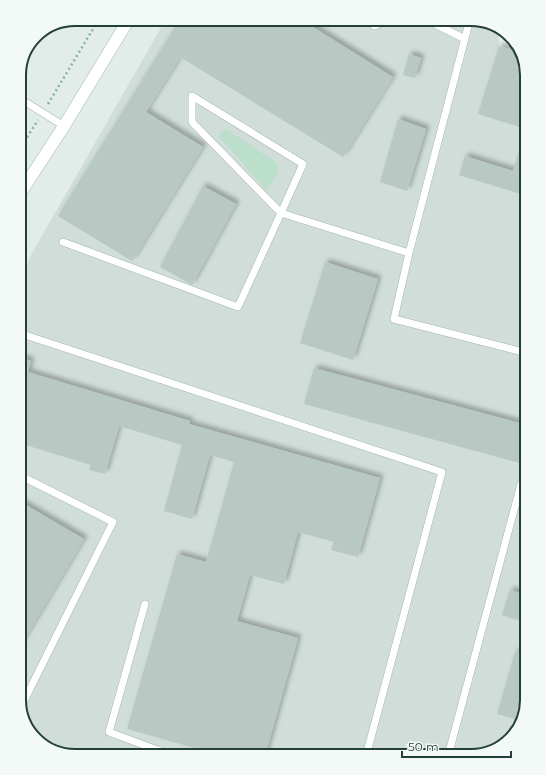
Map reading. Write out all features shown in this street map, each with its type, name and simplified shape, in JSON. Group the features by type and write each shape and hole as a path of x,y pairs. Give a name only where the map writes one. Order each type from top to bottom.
{"main road":[{"path":"26,184 64,126 124,26"}],"lane":[{"path":"439,26 465,39"},
{"path":"468,26 409,253 394,319 520,351"},
{"path":"63,242 238,307 281,213 303,164 192,96 192,122 281,213 409,253"},
{"path":"26,102 64,126"},
{"path":"26,335 442,472 368,749"},
{"path":"26,478 113,522 26,697"},
{"path":"450,749 520,484"},
{"path":"145,604 109,732 154,749"}],"path":[{"path":"26,139 95,26"}],"shaded area":[{"path":"162,26 474,26 498,34 499,46 520,69 520,706 516,719 506,735 490,745 477,749 72,749 54,744 40,735 30,719 26,706 26,266"}],"green space":[{"path":"226,129 278,165 278,172 266,190 219,136 220,132"}],"building":[{"path":"176,26 311,26 393,77 343,157 180,57 146,112 203,147 132,261 58,216"},
{"path":"499,46 513,50 520,69 520,127 478,114"},
{"path":"409,54 421,58 415,78 403,75"},
{"path":"398,119 426,129 407,191 380,182"},
{"path":"520,148 520,194 459,175 465,156 513,171"},
{"path":"203,186 236,204 192,285 160,267"},
{"path":"325,262 378,279 353,360 300,343"},
{"path":"26,359 31,361 28,372 190,421 189,424 380,478 358,557 331,550 334,542 298,532 284,584 250,575 237,621 298,638 267,749 198,749 127,729 177,554 206,562 234,462 210,455 192,519 164,511 182,445 119,426 105,474 89,470 91,465 26,445"},
{"path":"314,368 520,423 520,463 304,404"},
{"path":"26,505 84,539 26,636"},
{"path":"510,590 520,593 520,621 502,615"},
{"path":"515,652 520,653 520,702 515,719 497,714"}]}
